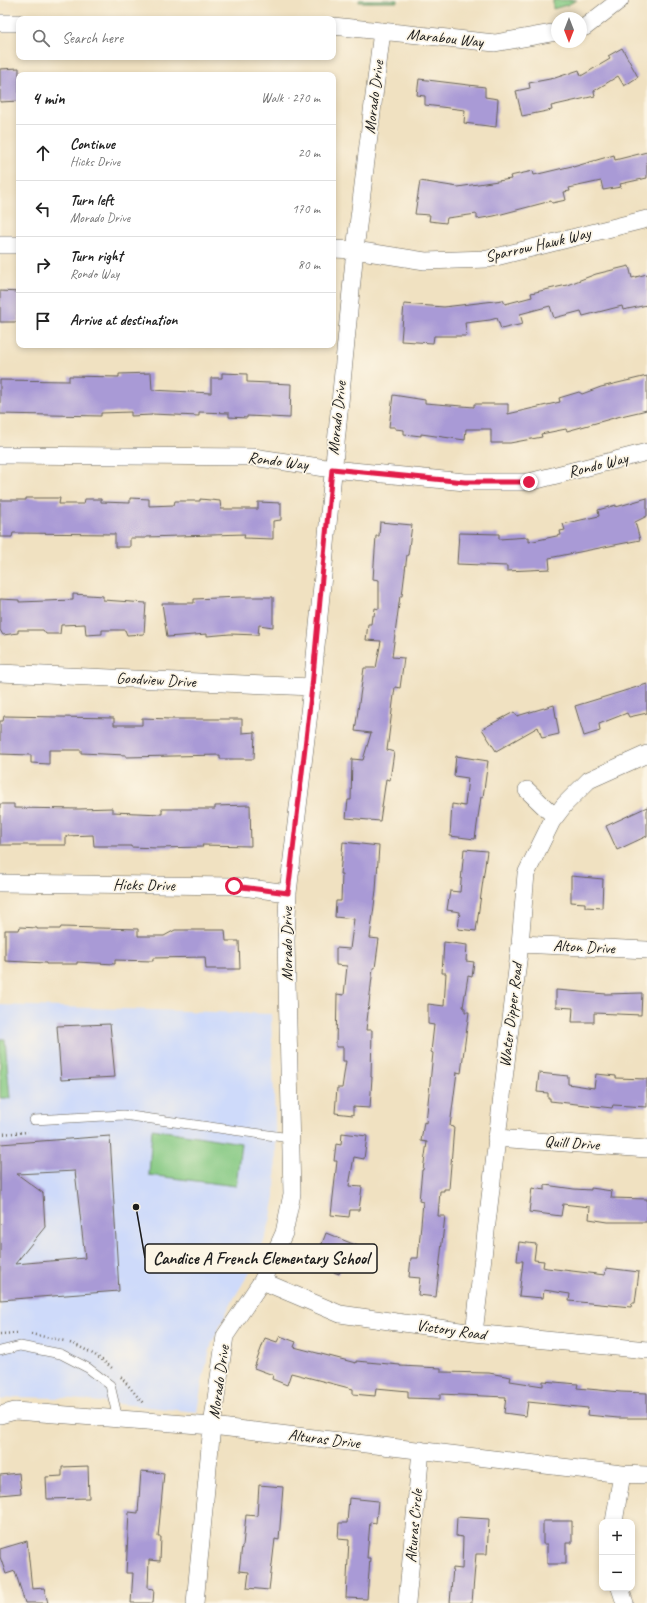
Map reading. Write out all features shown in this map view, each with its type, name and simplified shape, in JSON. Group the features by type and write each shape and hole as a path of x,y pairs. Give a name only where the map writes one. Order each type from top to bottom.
{"street":[{"path":"587,25 620,0"},
{"path":"0,23 16,23"},
{"name":"Marabou Way","path":"336,26 495,43 551,33"},
{"name":"Morado Drive","path":"195,1603 212,1426 225,1336 262,1282 284,1233 292,1194 286,941 288,893 312,687 354,250 382,31"},
{"name":"Sparrow Hawk Way","path":"336,249 354,250 425,261 488,259 647,219"},
{"path":"0,246 16,246"},
{"name":"Rondo Way","path":"0,455 253,457 332,469 465,482 529,482 647,452"},
{"name":"Goodview Drive","path":"0,672 312,687"},
{"name":"Water Dipper Road","path":"474,1333 520,944 526,874 555,817 564,804 589,780 647,754"},
{"path":"527,790 555,817"},
{"name":"Hicks Drive","path":"0,883 234,886 288,893"},
{"name":"Alton Drive","path":"520,944 647,950"},
{"name":"Quill Drive","path":"496,1138 647,1148"},
{"name":"Victory Road","path":"262,1282 340,1314 474,1333 647,1350"},
{"name":"Alturas Drive","path":"0,1415 15,1411 212,1426 622,1474 647,1475"},
{"name":"Alturas Circle","path":"407,1603 421,1450"},
{"path":"614,1519 622,1474"},
{"path":"621,1591 625,1603"}],"lane":[{"path":"34,1120 123,1115 290,1138"},
{"path":"0,1351 20,1346 61,1354 88,1368 110,1385 118,1419"}],"shaded area":[{"path":"0,1005 271,1014 276,1150 275,1196 271,1218 266,1236 252,1268 230,1305 212,1343 203,1377 197,1412 63,1398 16,1397 0,1400"}],"green space":[{"path":"359,0 398,0 398,2 359,2"},
{"path":"553,0 577,0 553,9"},
{"path":"0,1039 5,1039 10,1098 0,1098"},
{"path":"152,1129 241,1143 236,1186 149,1175"}],"building":[{"path":"622,48 638,77 624,86 618,76 594,91 595,96 551,106 552,110 522,116 516,91 530,88 529,83 555,78 579,70 581,76 610,59 608,56"},
{"path":"19,68 19,72 16,72 16,101 0,102 0,69"},
{"path":"419,79 485,87 485,97 498,99 496,127 464,123 465,110 425,105 425,96 417,95"},
{"path":"647,152 647,178 620,184 621,187 603,190 601,181 569,188 570,191 564,192 566,200 552,203 551,201 477,219 477,214 447,218 446,223 429,221 430,215 415,214 420,181 458,187 511,179 510,176 533,171 534,175 573,167 614,155 615,160"},
{"path":"629,266 632,278 647,274 647,305 623,310 622,306 583,316 581,311 554,318 550,306 520,314 523,324 501,329 497,318 465,323 467,336 434,336 433,343 401,341 404,304 444,307 503,300 505,304 532,297 531,293 567,285 596,274"},
{"path":"0,291 16,292 16,322 0,322"},
{"path":"151,373 152,390 211,393 211,378 222,378 222,373 247,374 247,382 291,384 290,418 247,416 247,418 229,417 229,413 199,412 199,416 152,414 131,416 131,412 101,413 101,416 0,414 0,380 69,381 69,376 119,377 119,374"},
{"path":"647,376 647,410 567,431 566,429 541,434 542,437 510,443 491,443 491,429 466,429 465,440 421,434 421,436 404,434 404,430 389,427 393,395 425,400 425,403 474,407 474,404 508,404 508,414 560,402 559,398 579,392 582,394 601,387"},
{"path":"26,498 60,498 59,504 84,504 85,499 101,499 101,502 130,503 130,498 149,499 149,506 174,505 175,501 200,501 200,499 220,501 221,509 258,509 258,502 281,503 281,520 273,521 273,539 244,538 245,534 146,537 130,538 130,547 115,547 115,534 13,533 12,537 0,537 0,500 26,500"},
{"path":"647,498 647,516 635,522 640,540 549,558 550,569 507,571 507,566 457,564 459,533 499,534 499,539 529,537 529,542 561,535 560,531 565,530 563,524 599,516 598,510 616,505 616,507"},
{"path":"380,522 412,525 402,596 400,596 392,657 404,658 400,688 395,687 387,750 394,752 390,780 386,779 380,821 346,818 348,800 351,800 352,759 363,760 371,733 355,731 364,668 376,668 381,641 366,640 368,624 371,624 375,608 379,609 379,580 373,579 376,536 379,536"},
{"path":"73,594 103,596 103,600 146,603 144,634 127,635 125,630 102,630 102,634 86,635 85,624 61,625 60,634 46,634 43,630 18,630 18,633 3,635 0,630 0,599 19,600 19,602 73,600"},
{"path":"273,597 273,627 259,625 258,635 230,634 207,636 207,634 167,637 162,603 194,603 194,599"},
{"path":"647,684 647,713 629,717 627,713 599,724 600,731 584,736 575,706"},
{"path":"554,705 559,734 542,738 538,727 496,751 482,729 514,712 517,716"},
{"path":"4,716 114,718 114,725 142,725 142,718 242,719 242,733 255,732 254,759 220,759 220,755 126,757 126,755 81,753 81,750 49,750 49,764 31,763 31,755 0,754 0,721 3,721"},
{"path":"456,756 488,761 475,839 450,836 452,804 465,806 468,778 454,776"},
{"path":"0,804 14,804 14,808 112,808 112,812 162,814 162,809 215,809 215,806 250,805 251,846 202,845 203,847 157,848 94,846 93,835 66,836 66,845 0,845"},
{"path":"647,807 647,836 617,850 606,826"},
{"path":"343,842 379,846 376,890 370,938 379,939 375,968 373,968 366,1030 372,1030 372,1077 370,1108 353,1107 353,1115 335,1113 337,1088 342,1088 346,1061 343,1061 343,1047 336,1047 337,994 344,995 347,966 336,965 336,948 350,949 354,919 335,917 336,901 341,901 342,874 340,874"},
{"path":"464,849 487,851 476,931 458,929 460,912 447,910 450,891 460,892"},
{"path":"571,876 603,879 602,908 585,907 585,903 571,902"},
{"path":"20,927 37,929 60,929 61,927 138,929 138,936 164,936 175,930 225,930 226,941 239,941 240,969 206,969 205,957 153,958 153,961 115,960 115,964 77,962 77,964 46,964 5,961 5,930 19,930"},
{"path":"444,942 467,945 466,961 474,962 472,977 468,976 463,1007 465,1008 465,1012 469,1012 461,1073 457,1072 450,1126 454,1127 449,1189 440,1191 438,1216 445,1216 436,1297 418,1295 420,1278 409,1277 411,1258 418,1258 423,1202 419,1201 427,1142 421,1141 424,1122 426,1123 433,1053 431,1052 434,1025 428,1024 428,1004 444,1006 446,973 442,973"},
{"path":"556,990 606,994 642,993 641,1015 594,1013 594,1022 572,1022 573,1008 556,1007"},
{"path":"110,1024 115,1077 61,1080 57,1026"},
{"path":"539,1073 568,1076 568,1084 594,1088 596,1074 616,1076 616,1078 647,1079 647,1107 613,1105 612,1108 550,1101 550,1098 548,1098 548,1093 537,1092"},
{"path":"342,1133 367,1136 364,1159 354,1157 349,1186 362,1187 359,1210 350,1210 349,1217 331,1215 337,1161 334,1161 336,1144 341,1145"},
{"path":"110,1136 119,1291 0,1300 0,1144","holes":["75,1171 85,1258 15,1264 45,1227 43,1193 17,1174"]},
{"path":"545,1185 574,1189 591,1190 591,1188 612,1191 611,1198 647,1199 647,1222 608,1222 589,1219 590,1207 563,1204 561,1216 529,1212 532,1188 545,1190"},
{"path":"326,1233 358,1246 353,1262 343,1258 339,1274 320,1267 326,1253 320,1249"},
{"path":"519,1242 536,1244 534,1260 544,1261 543,1267 547,1268 605,1275 606,1268 639,1272 635,1303 632,1303 631,1307 569,1301 570,1294 544,1290 543,1298 519,1296 523,1261 517,1261"},
{"path":"280,1336 296,1342 294,1347 356,1363 356,1361 400,1366 441,1368 441,1372 489,1373 511,1377 510,1381 543,1386 543,1381 578,1384 577,1388 647,1393 647,1418 618,1418 587,1415 588,1408 528,1402 526,1416 504,1413 506,1397 440,1394 440,1399 408,1398 408,1391 376,1388 375,1396 353,1394 353,1389 291,1373 287,1385 272,1379 273,1375 254,1368 265,1338 277,1342"},
{"path":"88,1466 89,1498 47,1499 46,1477 62,1476 62,1467"},
{"path":"141,1471 164,1473 158,1537 161,1537 160,1561 149,1560 148,1588 154,1589 153,1603 131,1603 133,1573 126,1573 129,1512 138,1513"},
{"path":"19,1473 21,1493 0,1495 0,1475"},
{"path":"259,1485 283,1487 279,1540 275,1539 269,1590 247,1588 249,1572 239,1571 246,1515 257,1516"},
{"path":"349,1498 378,1501 376,1523 370,1522 367,1558 370,1558 367,1599 346,1598 349,1540 338,1539 339,1523 347,1523"},
{"path":"457,1517 489,1519 487,1554 476,1554 472,1603 450,1603 453,1568 462,1569 463,1537 456,1536"},
{"path":"543,1521 572,1521 572,1543 566,1543 566,1564 547,1564 547,1544 543,1544"},
{"path":"27,1541 32,1589 44,1588 48,1603 25,1603 15,1571 6,1574 0,1557 0,1549"}],"place":[{"name":"Candice A French Elementary School","path":"136,1207"}],"route":[{"path":"234,886 288,893 312,687 332,469 465,482 529,482"}]}
